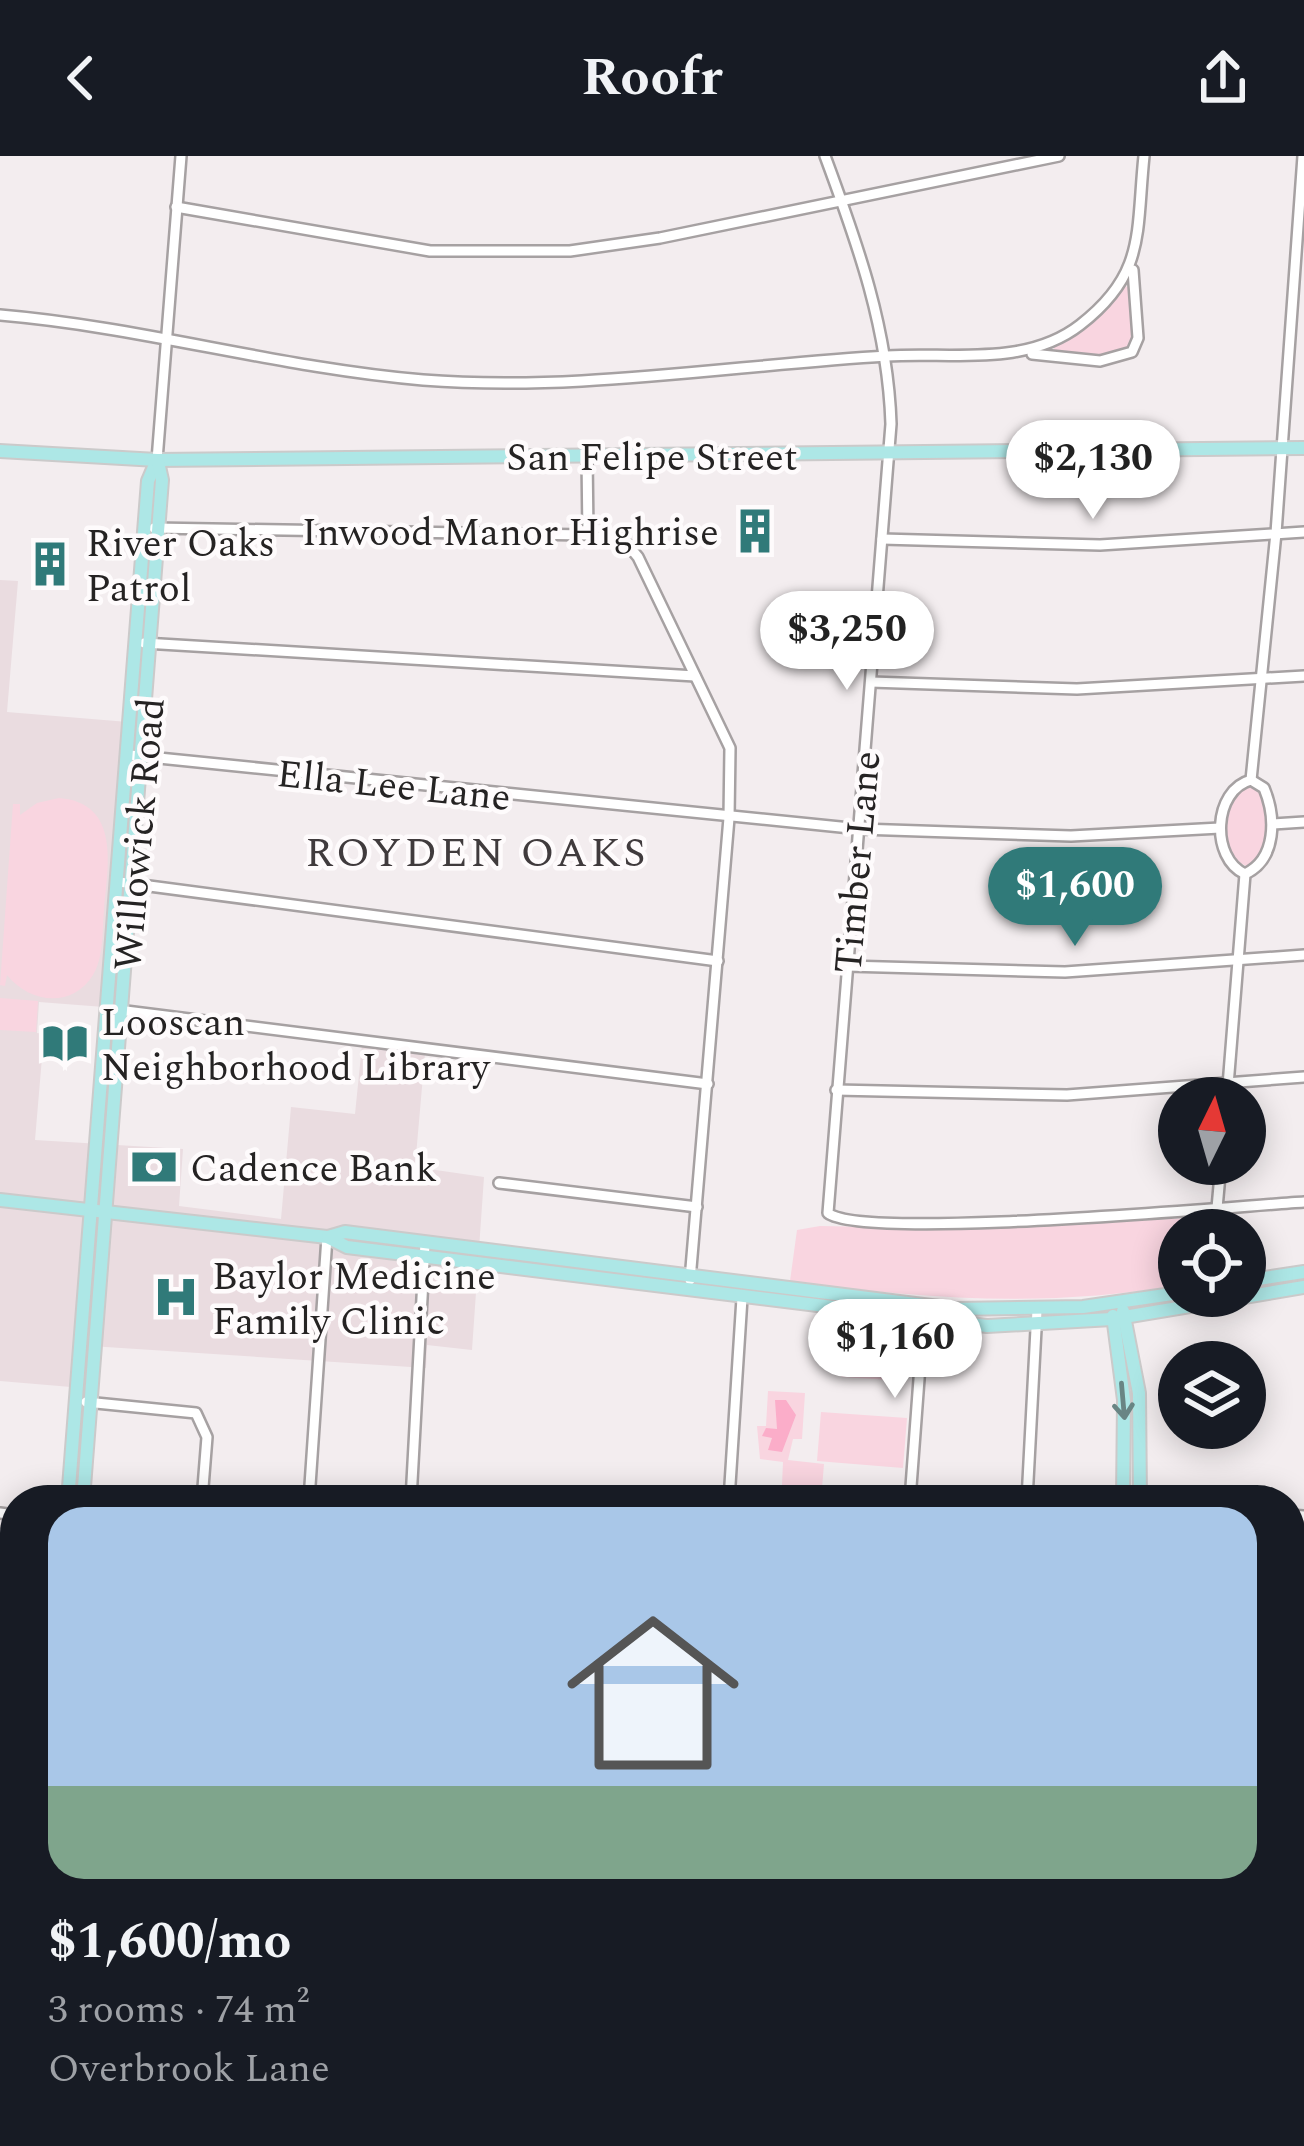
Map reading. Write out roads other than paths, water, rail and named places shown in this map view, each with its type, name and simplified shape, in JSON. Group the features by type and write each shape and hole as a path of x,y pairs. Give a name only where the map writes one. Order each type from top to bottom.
{"main road":[{"name":"San Felipe Street","path":"0,451 157,460 1304,448"},
{"name":"Willowick Road","path":"82,1401 146,644 153,528 148,481 157,460"},
{"path":"0,1200 98,1207 327,1237 345,1232 425,1250 689,1284 771,1287 830,1302"},
{"path":"1266,1278 1304,1272"},
{"path":"689,1284 742,1298 830,1302 924,1314 1112,1319 1158,1311"},
{"path":"742,1298 771,1287"},
{"path":"1266,1292 1304,1287"},
{"path":"1037,1317 1158,1297"},
{"path":"1118,1304 1127,1317 1139,1393 1130,1485"},
{"path":"1118,1304 1112,1319 1124,1400 1128,1485"},
{"path":"70,1485 82,1401"},
{"path":"82,1401 83,1485"}],"street":[{"name":"Willowick Road","path":"157,460 181,156"},
{"name":"Timber Lane","path":"825,156 876,302 887,356 890,454 836,1090 831,1217 1017,1221 1217,1208"},
{"path":"176,207 380,244 479,254 614,246 1059,156"},
{"path":"0,315 166,339 275,361 426,380 559,381 887,356 1028,353 1100,361 1132,352 1138,338 1133,269 1144,156"},
{"path":"1250,780 1276,533 1303,156"},
{"path":"1028,353 1075,329 1133,269"},
{"path":"586,456 588,535"},
{"path":"153,528 588,535 627,544 638,556 730,748 729,818 689,1284"},
{"path":"882,538 1100,544 1304,532"},
{"path":"146,644 695,676"},
{"path":"871,682 1077,688 1304,676"},
{"name":"Ella Lee Lane","path":"133,761 860,829 1071,836 1220,828"},
{"path":"1228,1077 1245,874 1265,856 1273,824 1264,788 1250,780"},
{"path":"1245,874 1227,857 1220,828 1229,797 1236,786 1250,780"},
{"path":"1273,824 1304,822"},
{"path":"126,883 718,961"},
{"path":"847,966 1065,972 1304,955"},
{"path":"117,1010 708,1084"},
{"path":"1266,1080 1304,1077"},
{"path":"836,1090 1067,1095 1158,1088"},
{"path":"499,1183 697,1207"},
{"path":"1219,1185 1217,1208 1304,1202"},
{"path":"310,1485 327,1237"},
{"path":"412,1485 425,1250"},
{"path":"730,1485 742,1298"},
{"path":"911,1485 924,1314"},
{"path":"1028,1485 1037,1317"},
{"path":"82,1401 185,1408 200,1417 207,1437 203,1485"}],"place":[{"name":"Inwood Manor Highrise","path":"755,531"},
{"name":"River Oaks Patrol","path":"50,564"},
{"name":"Looscan Neighborhood Library","path":"65,1043"},
{"name":"Cadence Bank","path":"154,1167"},
{"name":"Baylor Medicine Family Clinic","path":"176,1297"}],"district":[{"name":"ROYDEN OAKS","path":"477,851"}]}
